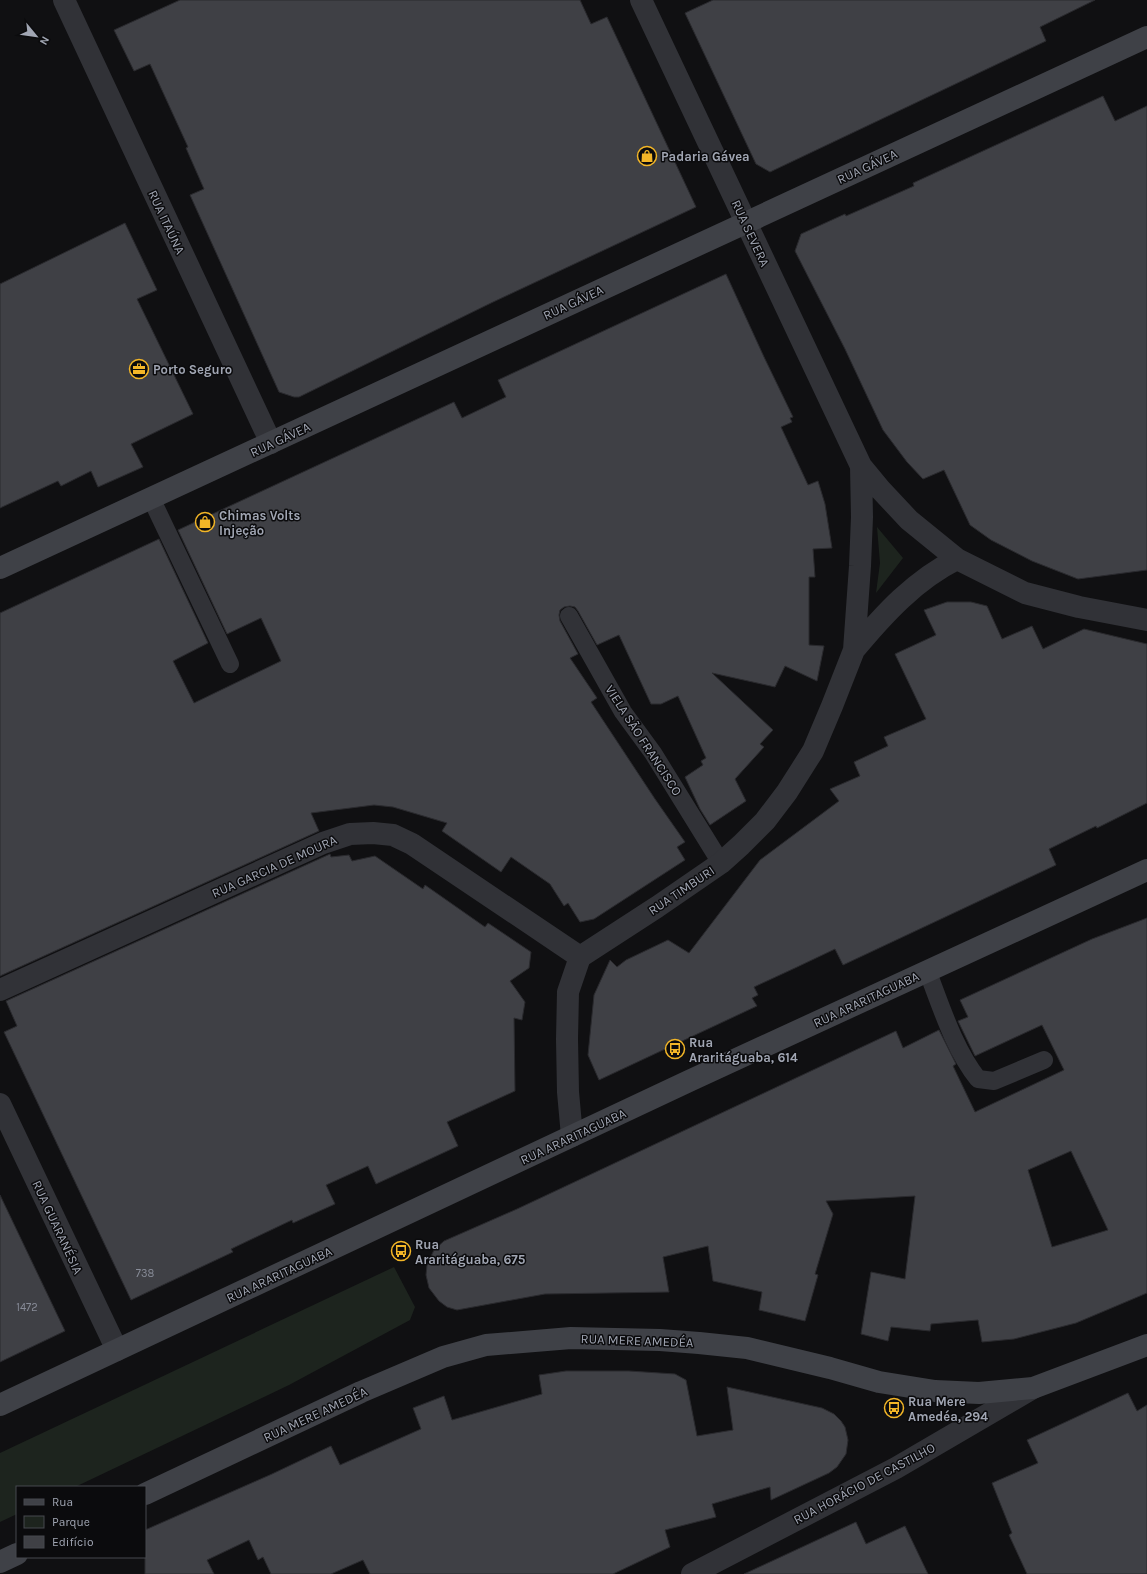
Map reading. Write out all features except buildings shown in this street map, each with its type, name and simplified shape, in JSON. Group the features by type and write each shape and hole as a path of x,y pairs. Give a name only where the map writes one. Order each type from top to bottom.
{"street":[{"name":"RUA ITAÚNA","path":"64,0 271,443"},
{"name":"RUA SEVERA","path":"641,0 861,466"},
{"name":"RUA GÁVEA","path":"0,568 1147,37"},
{"path":"861,466 909,520 958,559 1025,592 1079,607 1147,620"},
{"path":"854,650 862,517 861,466"},
{"path":"854,650 878,621 916,585 942,567 958,559"},
{"name":"RUA TIMBURI","path":"580,957 721,863 765,821 787,792 809,757 832,706 854,650"},
{"name":"RUA GARCIA DE MOURA","path":"0,990 315,846 350,834 373,833 393,835 412,844 580,957"},
{"name":"RUA ARARITAGUABA","path":"0,1405 927,970 1147,870"},
{"path":"572,1136 568,1092 566,1038 568,992 580,957"},
{"name":"RUA GUARANÉSIA","path":"0,1104 117,1350"},
{"name":"RUA MERE AMEDÉA","path":"146,1494 361,1392 443,1357 486,1345 571,1338 660,1340 747,1348 879,1382 936,1391 979,1394 1033,1388 1147,1345"},
{"name":"RUA HORÁCIO DE CASTILHO","path":"692,1574 896,1468 1033,1388"},
{"path":"0,1562 16,1554"}],"lane":[{"path":"151,498 230,664"},
{"name":"VIELA SÃO FRANCISCO","path":"569,616 623,712 653,753 721,863"},
{"path":"927,970 944,1015 968,1066 978,1079 994,1081 1044,1060"}],"green space":[{"path":"877,527 903,558 876,593 880,563"},
{"path":"394,1267 415,1307 410,1320 289,1385 77,1486 16,1486 16,1514 0,1522 0,1453"}],"place":[{"name":"Padaria Gávea","path":"647,156"},
{"name":"Porto Seguro","path":"139,369"},
{"name":"Chimas Volts Injeção","path":"205,522"},
{"name":"Rua Araritáguaba, 614","path":"675,1049"},
{"name":"Rua Araritáguaba, 675","path":"401,1251"},
{"name":"Rua Mere Amedéa, 294","path":"894,1408"}]}
